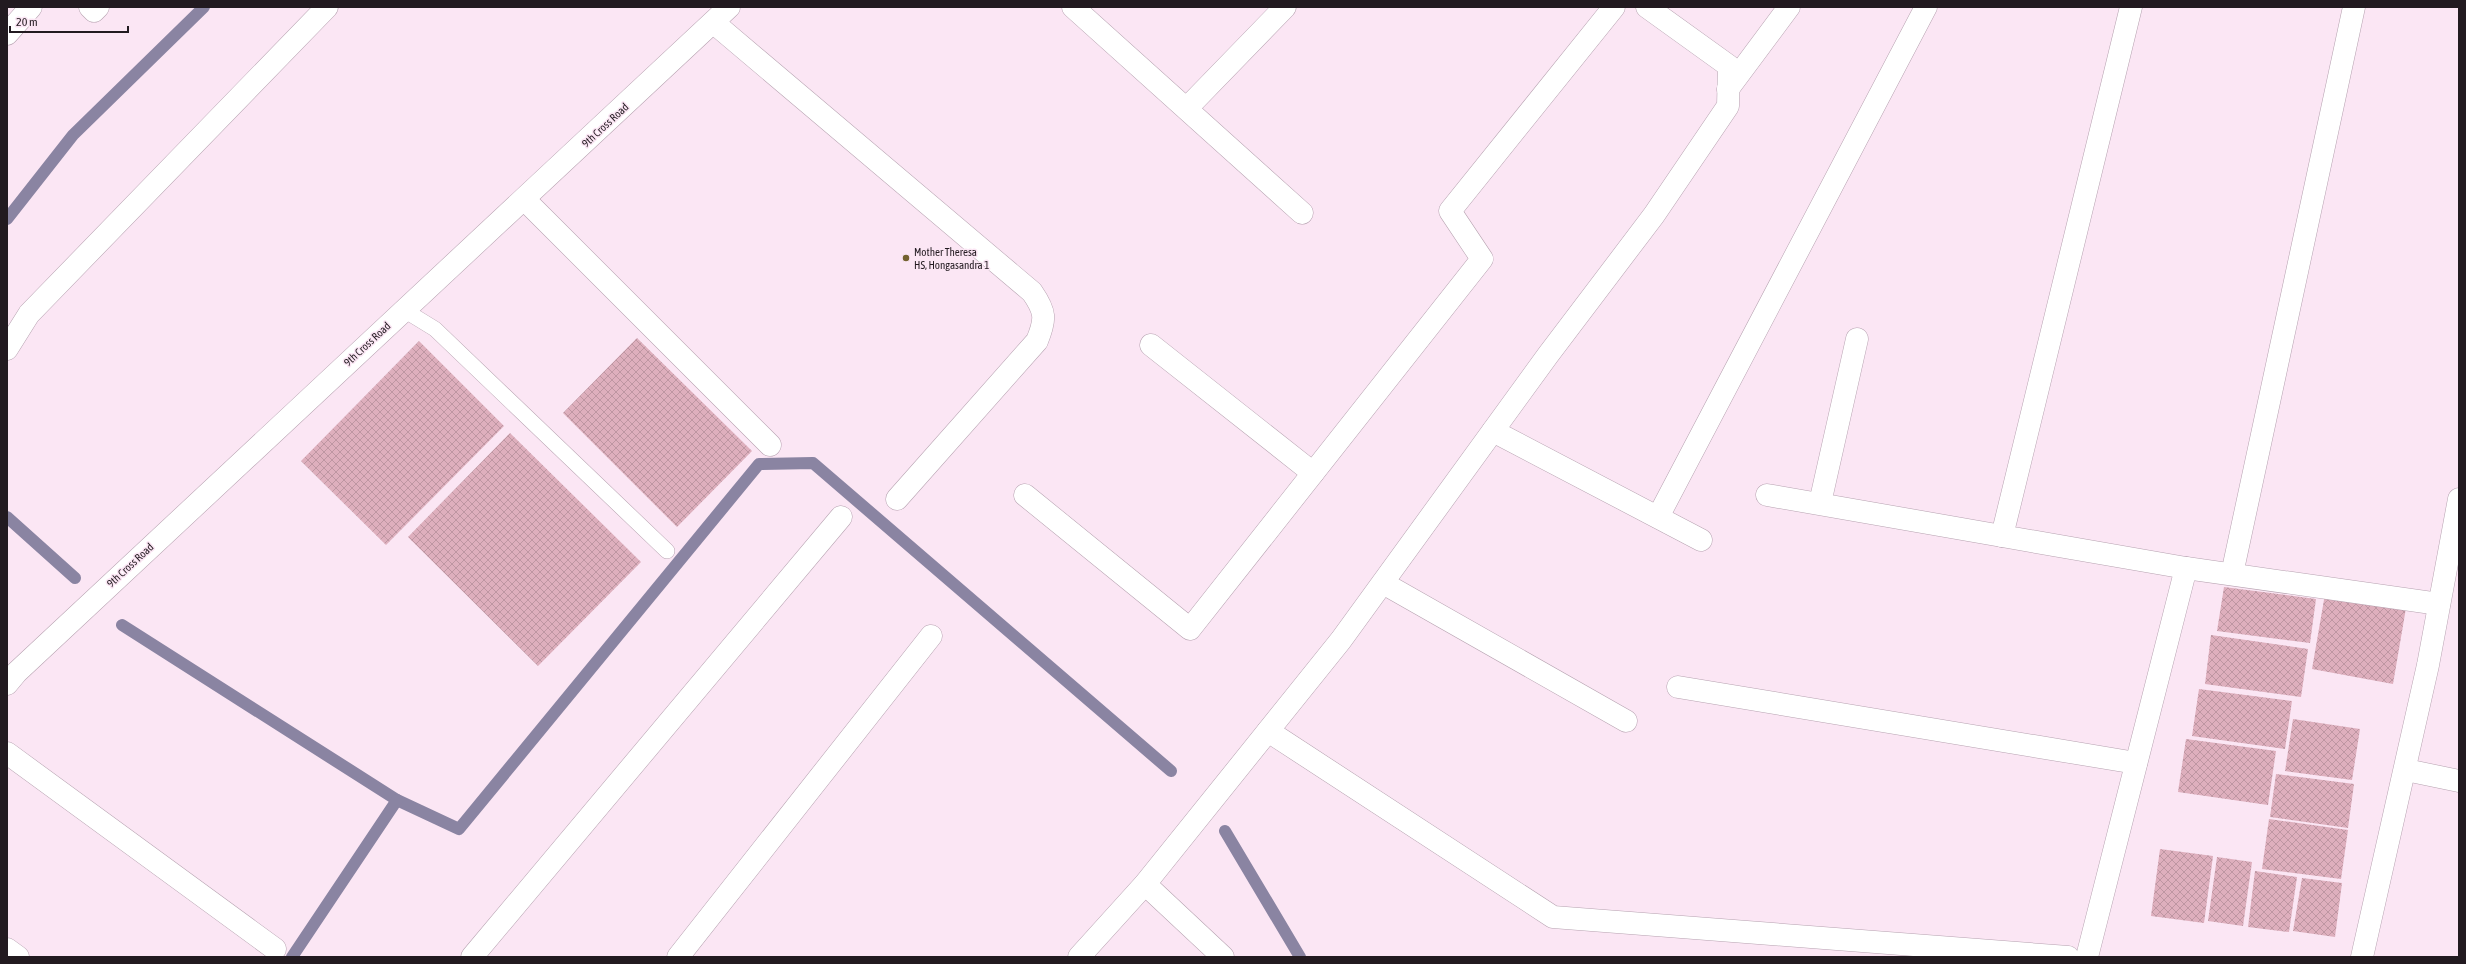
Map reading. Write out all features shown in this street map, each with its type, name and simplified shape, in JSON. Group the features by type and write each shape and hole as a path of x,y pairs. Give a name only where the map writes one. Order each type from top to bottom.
{"street":[{"path":"7,34 31,7"},
{"path":"90,7 94,11 98,7"},
{"path":"7,350 29,314 327,7"},
{"name":"9th Cross Road","path":"7,684 17,672 404,310 525,200 714,23 729,7"},
{"path":"1072,7 1188,108 1302,213"},
{"path":"1188,108 1285,7"},
{"path":"1025,495 1190,630 1482,259 1450,211 1614,7"},
{"path":"1079,957 1145,884 1341,640 1493,431 1654,215 1728,106 1729,66 1647,7"},
{"path":"1728,90 1789,7"},
{"path":"1658,517 1926,7"},
{"path":"2002,536 2131,7"},
{"path":"2232,574 2354,7"},
{"path":"714,23 1032,292 1042,307 1044,323 1037,341 897,499"},
{"path":"525,200 770,445"},
{"path":"1820,503 1857,339"},
{"path":"1151,345 1313,473"},
{"path":"1493,431 1701,540"},
{"path":"1767,494 2186,568 2439,604"},
{"path":"2362,957 2406,770 2459,499"},
{"path":"472,957 841,517"},
{"path":"2087,957 2186,568"},
{"path":"1383,583 1626,721"},
{"path":"678,957 931,636"},
{"path":"1678,687 2136,763"},
{"path":"1268,731 1553,917 2068,957"},
{"path":"7,753 275,949"},
{"path":"2406,770 2459,781"},
{"path":"1145,884 1223,957"},
{"path":"7,949 18,957"}],"lane":[{"path":"404,310 435,329 667,550"}],"building":[{"path":"637,338 752,451 677,527 563,413"},
{"path":"419,341 504,426 386,545 301,461"},
{"path":"510,433 641,562 538,666 408,537"},
{"path":"2224,587 2316,599 2310,643 2217,631"},
{"path":"2325,594 2406,608 2393,684 2312,669"},
{"path":"2211,635 2308,649 2301,697 2205,684"},
{"path":"2199,689 2292,701 2285,749 2192,736"},
{"path":"2293,719 2360,729 2352,780 2285,771"},
{"path":"2186,739 2276,751 2268,805 2178,792"},
{"path":"2276,774 2354,784 2348,828 2270,817"},
{"path":"2269,819 2348,830 2341,879 2262,869"},
{"path":"2160,849 2213,856 2204,923 2151,916"},
{"path":"2217,857 2252,862 2243,926 2208,921"},
{"path":"2255,871 2297,877 2289,932 2248,927"},
{"path":"2302,878 2342,883 2335,937 2293,931"}],"waterway":[{"path":"7,219 73,135 204,7"},
{"path":"122,625 397,800 459,829 759,464 813,463 1171,771"},
{"path":"7,517 75,578"},
{"path":"292,957 397,800"},
{"path":"1225,831 1300,957"}],"place":[{"name":"Mother Theresa HS, Hongasandra 1","path":"906,258"}]}
